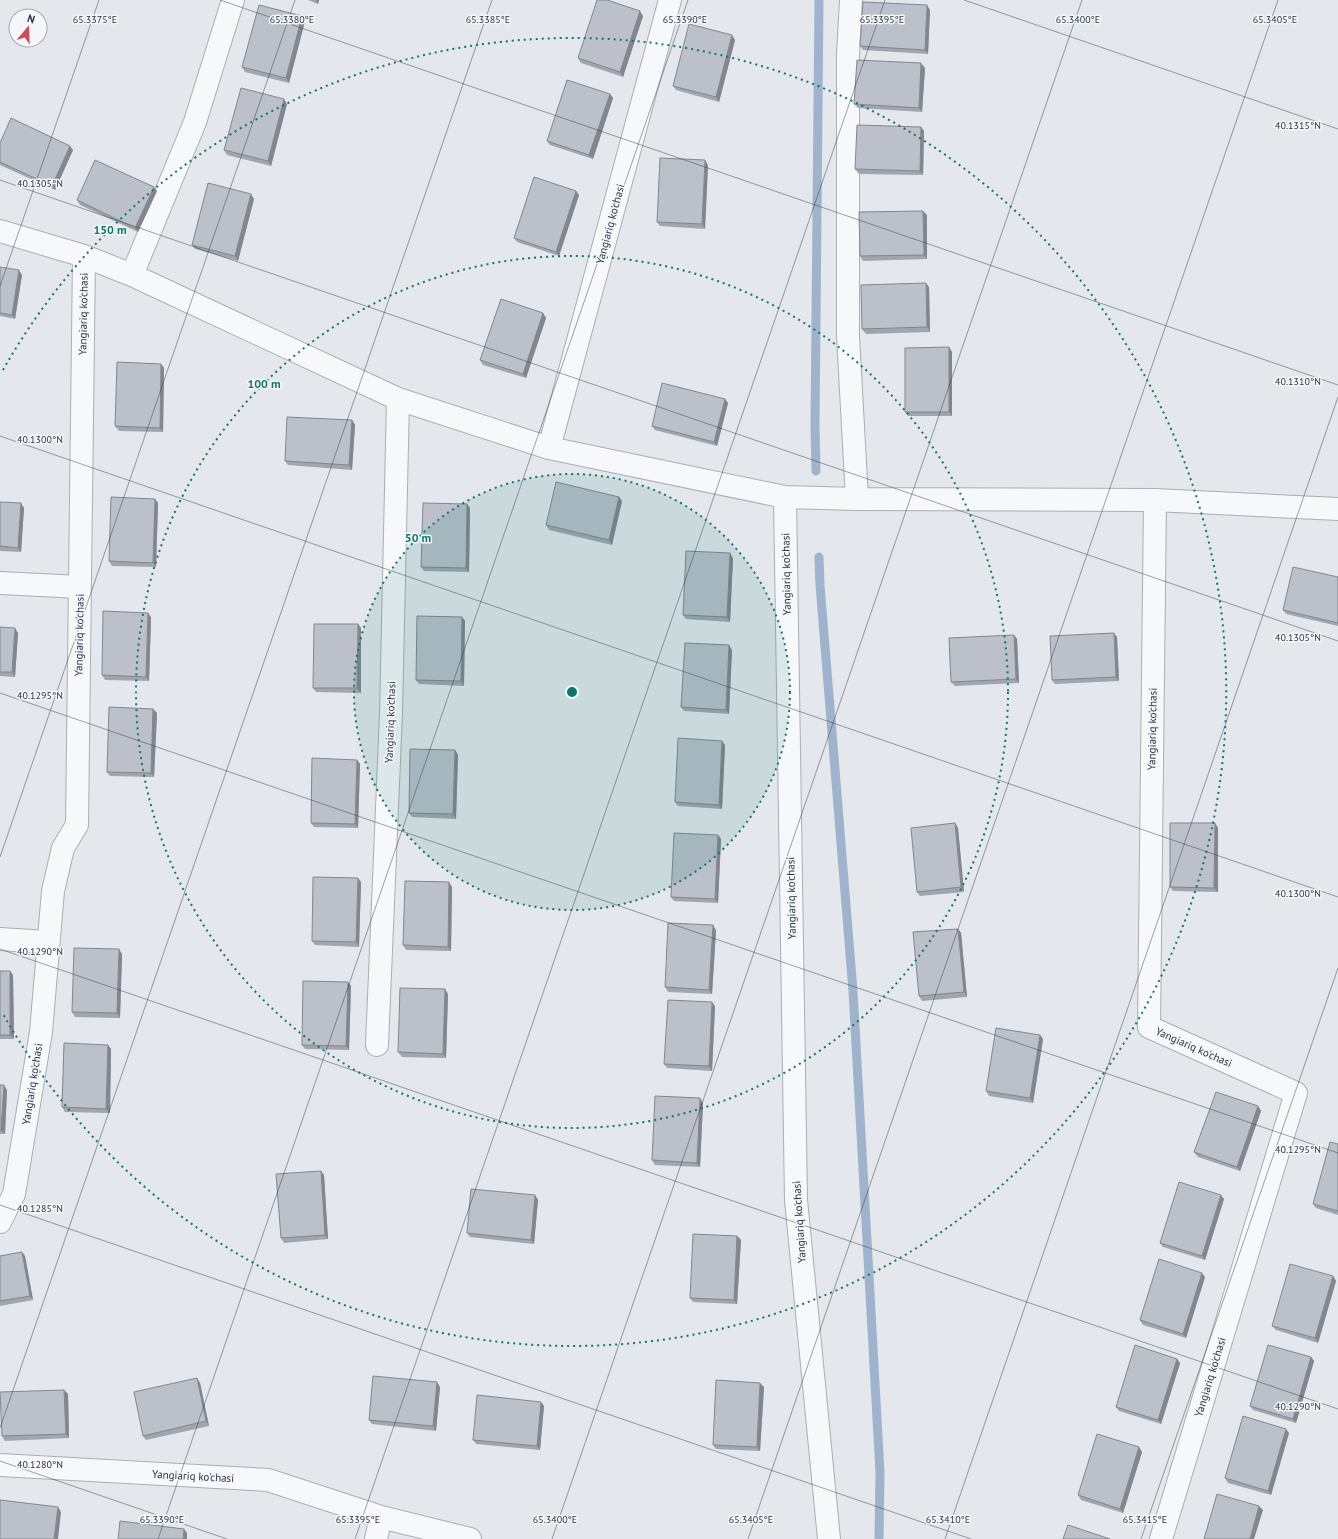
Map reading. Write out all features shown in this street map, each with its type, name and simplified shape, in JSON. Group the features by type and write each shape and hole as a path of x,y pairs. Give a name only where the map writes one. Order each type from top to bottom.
{"street":[{"path":"132,275 195,122 233,0"},
{"name":"Yangiariq ko'chasi","path":"549,448 670,0"},
{"path":"851,0 848,54 848,336 857,499"},
{"name":"Yangiariq ko'chasi","path":"0,231 84,256 132,275 398,399 549,448 785,497 796,1200 829,1539"},
{"name":"Yangiariq ko'chasi","path":"0,1222 14,1194 40,1032 53,890 63,848 77,825 84,256"},
{"name":"Yangiariq ko'chasi","path":"377,1044 391,714 398,399"},
{"path":"785,497 857,499 1155,500 1338,509"},
{"name":"Yangiariq ko'chasi","path":"1155,500 1149,1027 1296,1093 1161,1539"},
{"name":"Yangiariq ko'chasi","path":"0,583 80,587"},
{"path":"0,939 48,942"},
{"name":"Yangiariq ko'chasi","path":"0,1465 268,1480 381,1517 470,1539"},
{"path":"376,1539 381,1517"}],"building":[{"path":"597,0 607,0 640,11 620,72 578,58"},
{"path":"863,2 927,5 925,50 860,46"},
{"path":"259,5 302,16 286,78 242,67"},
{"path":"689,24 732,35 716,97 673,86"},
{"path":"857,60 921,63 919,108 854,104"},
{"path":"567,80 610,94 589,155 547,141"},
{"path":"241,88 284,99 268,161 224,150"},
{"path":"11,118 70,146 52,186 0,162 0,143"},
{"path":"857,125 921,127 920,171 855,169"},
{"path":"660,158 705,160 702,224 657,222"},
{"path":"95,160 154,187 135,228 77,200"},
{"path":"534,177 576,191 556,252 514,238"},
{"path":"208,183 251,194 235,256 192,245"},
{"path":"923,211 924,255 860,256 859,212"},
{"path":"0,267 19,270 12,315 0,313"},
{"path":"926,283 927,327 862,329 861,285"},
{"path":"501,299 543,313 523,374 480,360"},
{"path":"949,347 949,412 905,412 905,348"},
{"path":"117,362 161,364 160,428 115,426"},
{"path":"662,383 725,399 714,442 652,426"},
{"path":"287,417 352,420 349,465 285,461"},
{"path":"556,482 619,497 609,540 546,525"},
{"path":"111,497 155,499 153,563 109,561"},
{"path":"0,502 21,503 18,548 0,546"},
{"path":"423,503 467,504 466,568 421,567"},
{"path":"686,551 730,553 727,617 683,615"},
{"path":"1293,567 1338,577 1338,623 1283,610"},
{"path":"103,611 148,613 146,677 102,675"},
{"path":"417,616 462,617 461,681 416,680"},
{"path":"314,624 358,624 357,688 313,688"},
{"path":"0,627 15,628 12,672 0,672"},
{"path":"1114,633 1116,677 1052,680 1050,636"},
{"path":"1014,635 1016,679 951,682 949,638"},
{"path":"685,643 729,645 726,710 681,707"},
{"path":"109,707 153,709 151,773 107,772"},
{"path":"678,738 722,741 719,805 675,802"},
{"path":"410,749 455,750 453,814 409,813"},
{"path":"312,758 357,760 355,824 311,823"},
{"path":"955,823 961,887 917,892 911,828"},
{"path":"1170,823 1215,823 1214,888 1170,887"},
{"path":"674,833 718,835 715,899 671,897"},
{"path":"313,877 358,878 356,942 312,941"},
{"path":"405,881 449,882 448,947 403,945"},
{"path":"668,923 713,925 709,990 665,987"},
{"path":"958,929 964,992 919,996 913,932"},
{"path":"74,948 119,949 117,1013 72,1012"},
{"path":"0,971 10,971 10,1035 0,1035"},
{"path":"303,981 348,982 346,1046 302,1045"},
{"path":"400,988 445,989 443,1054 398,1052"},
{"path":"668,1000 712,1002 709,1066 664,1064"},
{"path":"996,1028 1040,1035 1030,1098 986,1091"},
{"path":"64,1043 108,1045 106,1109 62,1107"},
{"path":"0,1085 4,1085 1,1130 0,1130"},
{"path":"1216,1092 1258,1106 1237,1167 1194,1152"},
{"path":"655,1096 700,1098 697,1163 652,1160"},
{"path":"1330,1142 1338,1144 1338,1211 1313,1204"},
{"path":"321,1171 325,1235 281,1238 276,1174"},
{"path":"1179,1182 1221,1195 1202,1256 1160,1243"},
{"path":"471,1189 535,1195 531,1240 467,1233"},
{"path":"693,1234 737,1236 734,1300 690,1298"},
{"path":"22,1252 30,1296 0,1301 0,1256"},
{"path":"1159,1259 1202,1273 1183,1334 1140,1320"},
{"path":"1290,1264 1333,1276 1315,1338 1272,1326"},
{"path":"1135,1345 1177,1359 1158,1420 1116,1407"},
{"path":"1268,1345 1311,1357 1293,1419 1250,1406"},
{"path":"373,1376 437,1382 433,1426 369,1420"},
{"path":"197,1378 206,1421 143,1436 134,1392"},
{"path":"716,1380 760,1383 757,1447 713,1445"},
{"path":"64,1390 66,1434 2,1436 0,1392"},
{"path":"477,1395 541,1402 537,1446 473,1440"},
{"path":"1243,1416 1286,1429 1268,1491 1225,1478"},
{"path":"1097,1434 1139,1447 1120,1509 1078,1495"},
{"path":"1217,1494 1259,1506 1250,1539 1204,1539"},
{"path":"0,1500 58,1507 54,1539 0,1539"},
{"path":"120,1521 184,1529 183,1539 118,1539"},
{"path":"1068,1525 1110,1539 1063,1539"}],"waterway":[{"path":"816,471 815,426 819,0"},
{"path":"819,557 853,991 880,1472 879,1539"}]}
